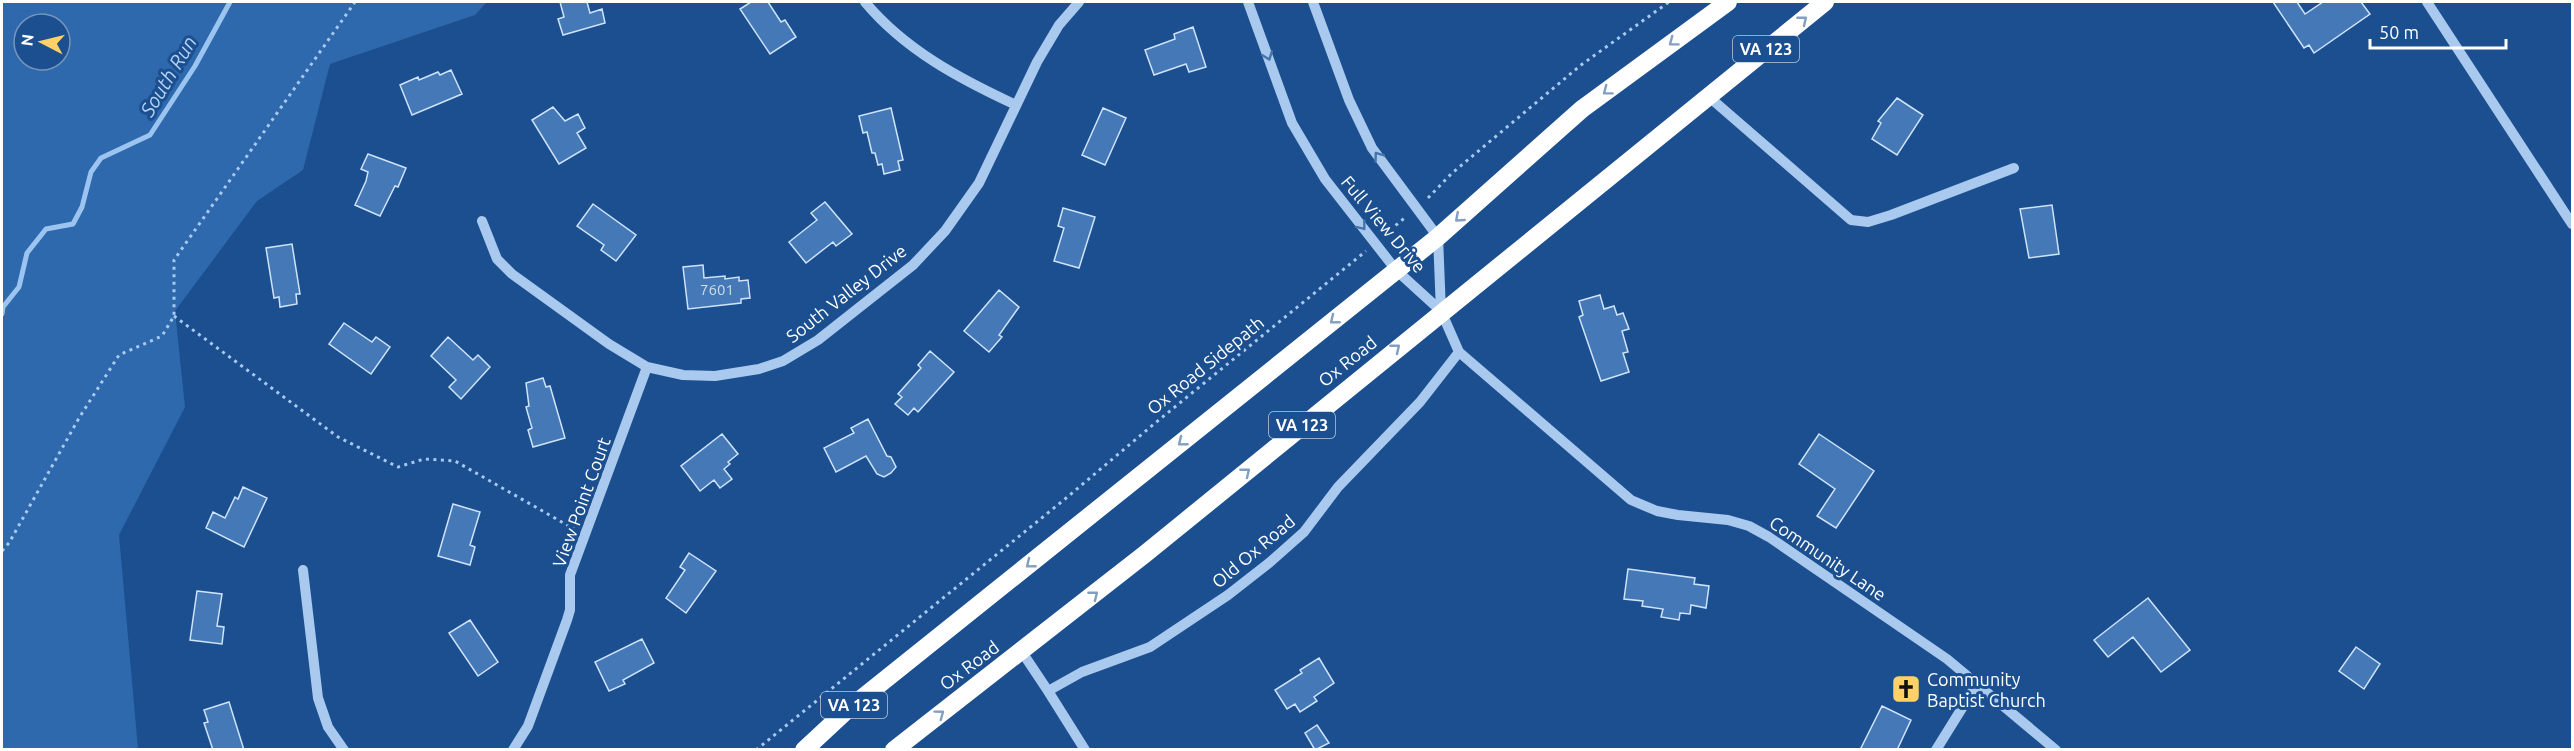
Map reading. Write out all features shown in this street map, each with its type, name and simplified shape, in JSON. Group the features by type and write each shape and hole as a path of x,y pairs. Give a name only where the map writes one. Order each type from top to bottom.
{"highway":[{"name":"VA 123","path":"804,750 846,711 1438,237 1582,109 1728,2"},
{"name":"Ox Road","path":"894,750 1022,652 1825,2"}],"street":[{"path":"865,2 883,21 930,60 1016,105"},
{"name":"South Valley Drive","path":"482,221 497,259 512,274 609,345 647,367 683,375 716,376 736,374 783,360 818,340 913,265 945,231 979,183 1016,105 1059,25 1079,2"},
{"name":"Full View Drive","path":"1248,2 1292,123 1325,179 1396,270 1441,311"},
{"name":"Full View Drive","path":"1313,2 1349,100 1372,148 1438,237 1441,311"},
{"path":"2427,2 2572,224"},
{"path":"1708,96 1851,220 1868,222 1891,215 2014,168"},
{"name":"Community Lane","path":"1441,311 1459,352 1631,500 1657,511 1728,520 1759,531 1947,659 2056,750"},
{"name":"Old Ox Road","path":"1048,691 1082,672 1150,647 1228,595 1269,563 1304,532 1338,487 1420,402 1459,352"},
{"name":"View Point Court","path":"513,750 528,726 567,620 570,610 570,575 587,535 647,367"},
{"path":"303,570 318,698 328,727 344,750"},
{"path":"1022,652 1084,750"},
{"path":"1936,750 1977,684"}],"path":[{"path":"2,551 9,543 79,418 119,355 162,336 174,316 174,260 355,2"},
{"name":"Ox Road Sidepath","path":"756,750 1375,243 1451,174 1581,65 1669,2"},
{"path":"174,316 338,438 398,467 424,459 455,461 567,526 587,535"}],"shaded area":[{"path":"2,2 487,2 475,15 330,64 303,170 257,201 175,311 185,407 119,535 138,749 2,749"}],"building":[{"path":"560,2 587,2 590,13 602,9 605,23 563,35 558,19 564,17"},
{"path":"751,2 768,2 781,22 785,20 796,37 770,54 740,9"},
{"path":"2273,2 2297,2 2305,14 2323,2 2361,2 2370,14 2314,53 2309,45 2304,48"},
{"path":"1193,27 1206,67 1189,72 1186,64 1154,75 1145,50 1175,39 1174,34"},
{"path":"451,70 462,94 412,115 400,85 418,77 419,80 438,72 440,75"},
{"path":"1897,98 1923,115 1897,155 1872,139 1881,123 1878,121"},
{"path":"553,107 565,121 578,114 585,128 577,133 586,148 559,164 532,120"},
{"path":"891,108 903,160 898,161 900,170 884,174 882,164 878,165 875,153 872,153 867,132 863,133 859,116"},
{"path":"1103,108 1126,118 1105,165 1082,155"},
{"path":"368,154 406,168 398,187 395,186 380,216 355,205 366,181 368,172 361,169"},
{"path":"825,202 852,234 836,246 833,242 806,263 789,242 817,220 811,213"},
{"path":"593,204 636,235 616,261 601,250 604,245 577,226"},
{"path":"2052,205 2059,254 2029,258 2020,209"},
{"path":"1063,208 1095,217 1079,268 1054,261 1064,228 1058,226"},
{"path":"292,244 300,294 296,294 297,304 280,307 279,297 274,298 266,248"},
{"path":"703,265 704,278 725,276 725,279 739,277 739,281 748,280 750,298 741,299 741,303 688,309 683,267"},
{"path":"999,290 1019,307 999,335 1002,337 989,352 964,331"},
{"path":"1600,295 1604,309 1614,306 1617,315 1623,313 1629,329 1622,331 1628,352 1623,353 1629,372 1601,381 1579,317 1583,315 1579,301"},
{"path":"344,323 372,342 376,337 390,347 371,374 329,344"},
{"path":"448,337 473,360 478,355 490,367 461,399 449,387 456,380 431,356"},
{"path":"930,351 954,372 918,412 914,408 908,415 895,404 902,397 898,394 921,368 918,365"},
{"path":"543,378 546,387 550,386 565,438 533,447 528,430 532,428 526,407 529,406 526,383"},
{"path":"868,419 887,456 891,457 896,467 884,477 877,474 866,456 836,472 824,448 854,433 851,428"},
{"path":"722,434 738,454 728,462 730,464 724,469 732,479 720,488 714,480 700,491 681,466"},
{"path":"1819,434 1874,471 1836,528 1817,516 1835,489 1799,464"},
{"path":"243,487 267,498 244,547 206,528 213,512 225,518 235,497 238,499"},
{"path":"453,504 480,512 470,545 475,547 470,565 438,556"},
{"path":"689,553 716,571 686,613 666,598 685,570 680,567"},
{"path":"1628,569 1695,578 1694,584 1709,586 1706,608 1691,605 1690,614 1680,613 1679,620 1661,617 1663,609 1642,606 1643,601 1624,599"},
{"path":"197,591 222,594 217,626 224,627 222,644 190,640"},
{"path":"2148,598 2190,650 2161,672 2133,637 2108,657 2094,640"},
{"path":"470,620 498,662 478,676 449,633"},
{"path":"642,639 654,663 623,680 625,684 609,691 595,662"},
{"path":"2356,647 2380,664 2364,689 2339,671"},
{"path":"1319,658 1334,683 1314,697 1317,701 1300,712 1295,704 1287,709 1275,690 1302,673 1300,670"},
{"path":"229,702 244,750 213,750 204,723 208,722 204,710"},
{"path":"1882,706 1911,720 1897,750 1860,750"},
{"path":"1317,725 1329,743 1315,750 1305,733"}],"waterway":[{"name":"South Run","path":"2,314 3,307 19,287 27,253 46,229 73,224 82,207 91,172 101,158 150,135 195,66 230,2"}],"place":[{"name":"Community Baptist Church","path":"1906,689"}]}
